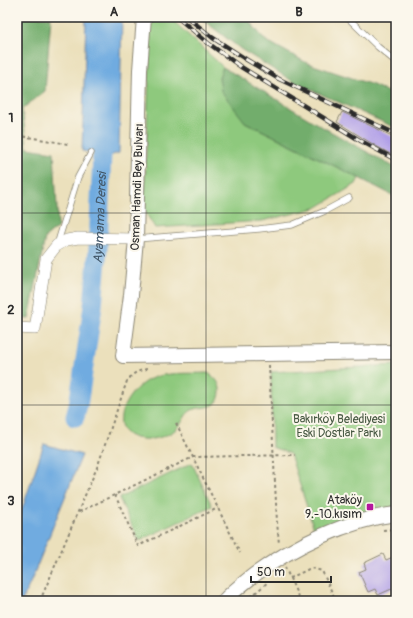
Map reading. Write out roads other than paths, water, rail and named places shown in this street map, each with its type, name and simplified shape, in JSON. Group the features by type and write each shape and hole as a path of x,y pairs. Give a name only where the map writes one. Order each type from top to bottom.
{"street":[{"name":"Osman Hamdi Bey Bulvarı","path":"144,17 130,239 132,295 123,356 396,352"},
{"path":"17,328 35,328 46,259 57,245 67,240 78,238 130,239"},
{"path":"224,601 233,591 267,566 306,543 344,527 382,516 396,514"}],"lane":[{"path":"347,17 396,62"},
{"path":"57,245 78,177 91,153"},
{"path":"130,239 252,230 292,225 325,211 349,198"}],"water":[{"path":"86,17 122,17 119,153 109,156 82,151"},
{"path":"44,444 82,455 31,581 22,601 17,601 17,524"}],"waterway":[{"name":"Ayamama Deresi","path":"75,417 78,406 93,306 98,248 103,130"}],"railway":[{"path":"177,17 208,43 241,67 361,141 396,160"},
{"path":"187,17 213,38 279,79 396,134"}],"place":[{"name":"Ataköy 9.-10.kısım","path":"370,507"}],"park label":[{"name":"Bakırköy Belediyesi Eski Dostlar Parkı","path":"339,426"}]}
